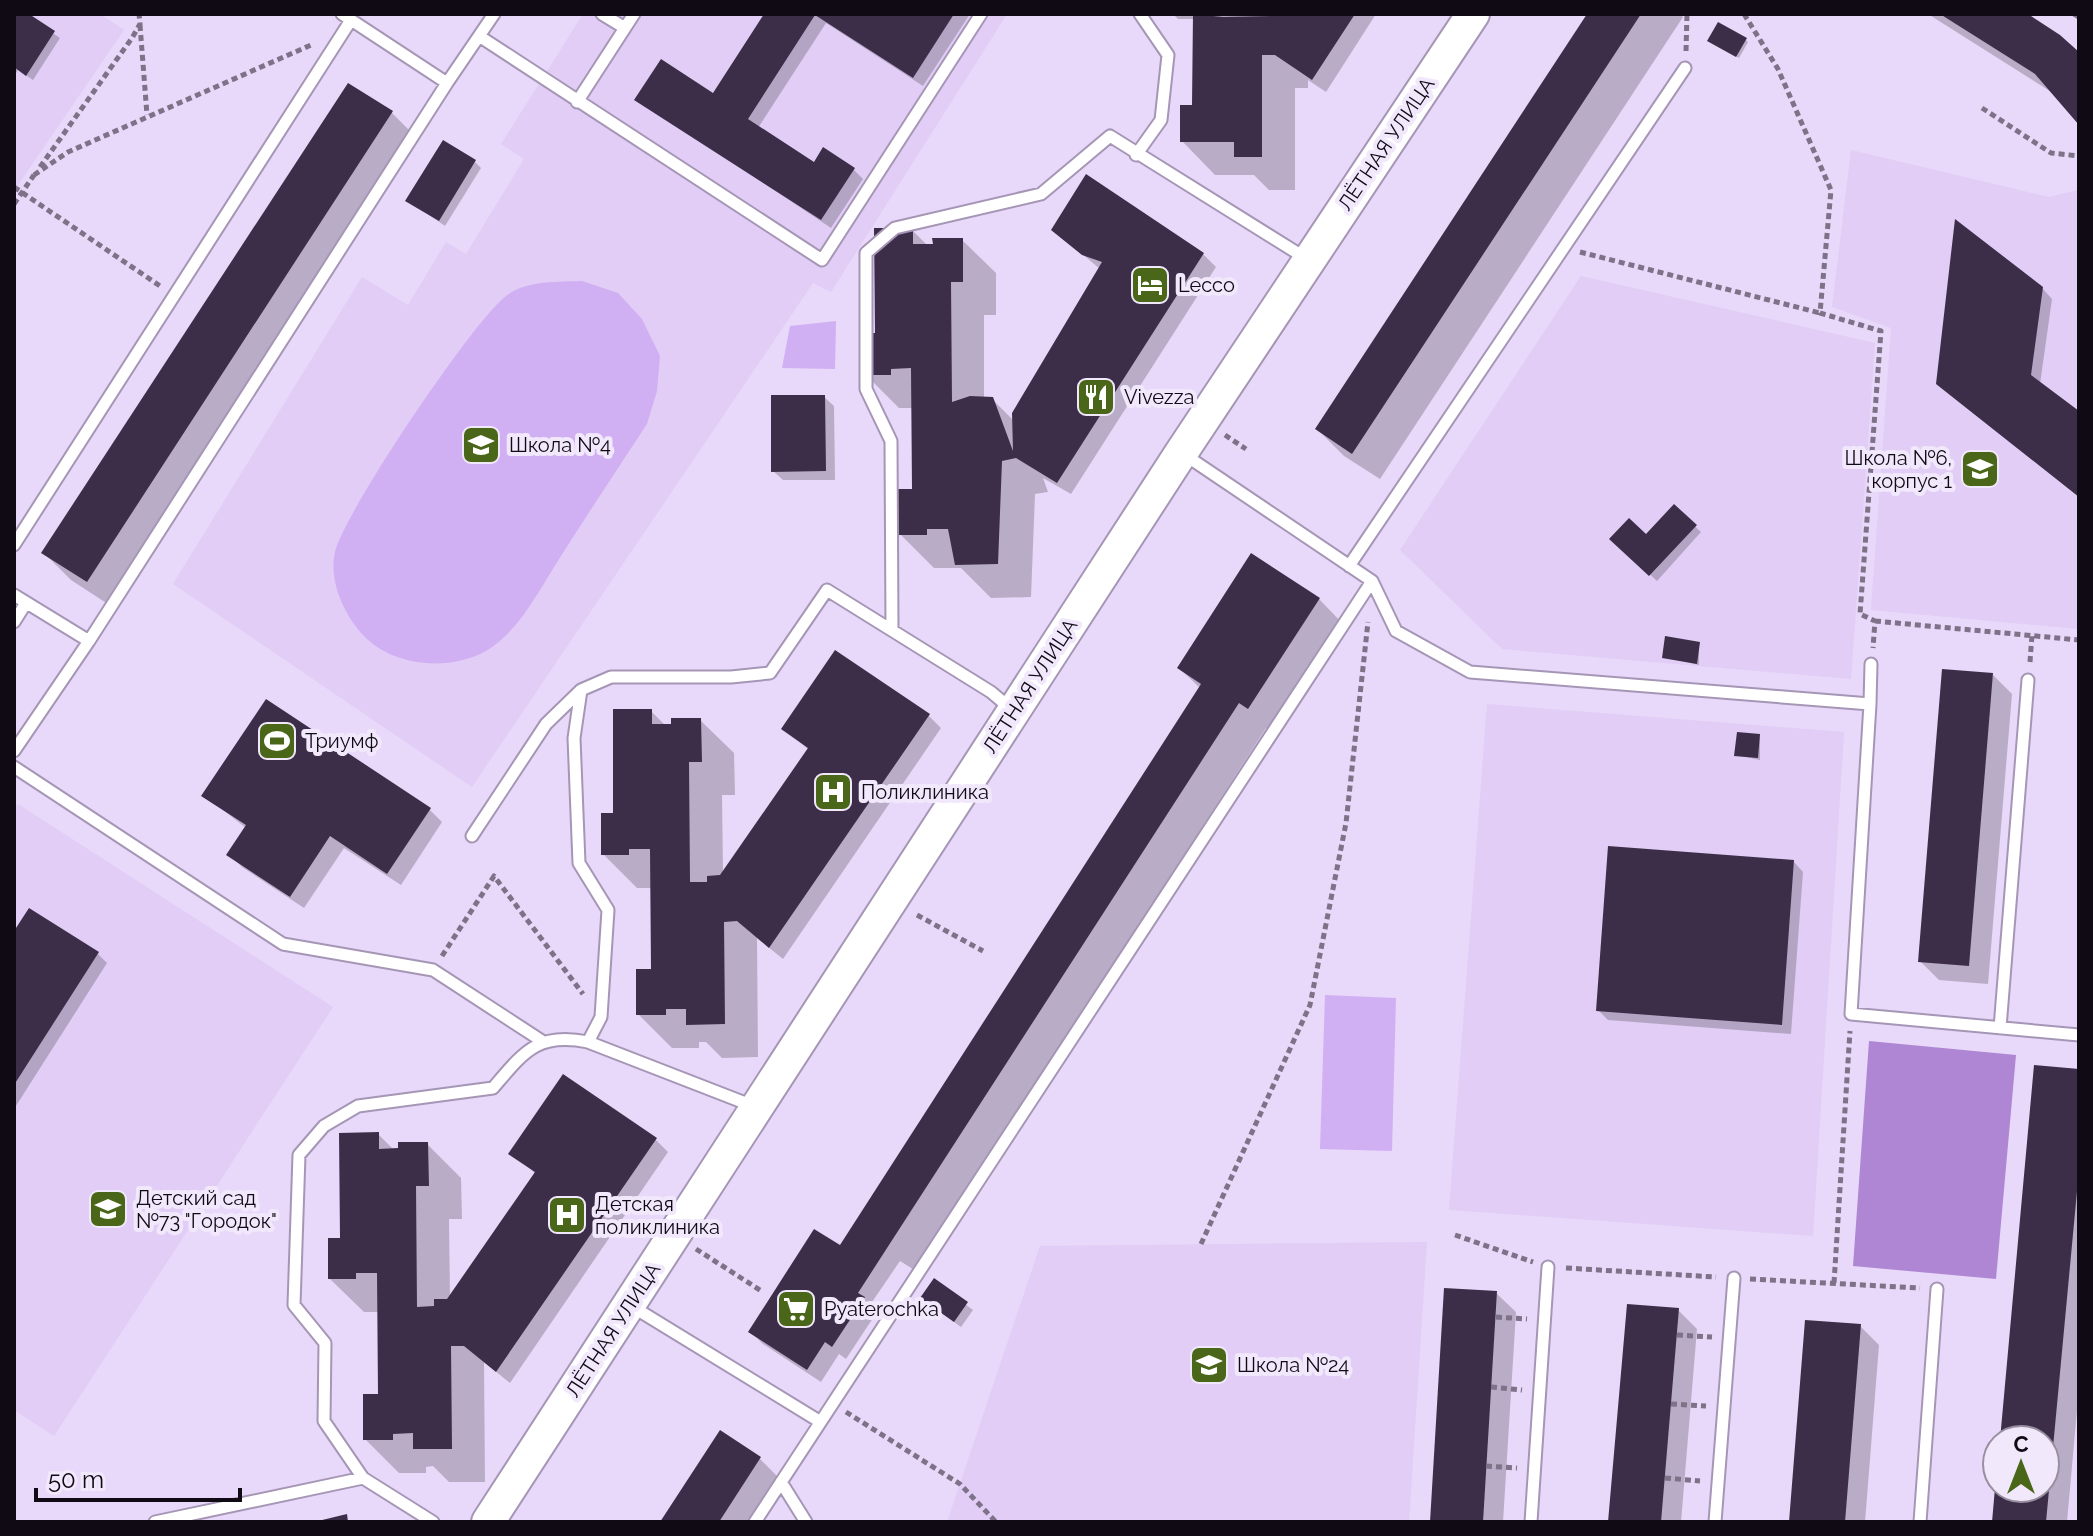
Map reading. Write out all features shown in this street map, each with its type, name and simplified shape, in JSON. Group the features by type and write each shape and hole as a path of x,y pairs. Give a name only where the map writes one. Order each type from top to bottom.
{"street":[{"name":"ЛЁТНАЯ УЛИЦА","path":"488,1522 1181,453 1473,14"}],"lane":[{"path":"14,751 89,641 494,14"},
{"path":"602,14 625,28"},
{"path":"577,102 634,14"},
{"path":"479,36 822,260 981,14"},
{"path":"1136,155 1161,120 1168,55 1140,14"},
{"path":"14,545 335,45 346,17 447,83"},
{"path":"1349,566 1685,68"},
{"path":"892,629 891,441 866,389 866,253 895,228 1041,194 1110,136 1309,260"},
{"path":"1181,453 1372,581 1396,631 1470,672 1870,704"},
{"path":"755,1522 1372,581"},
{"path":"472,836 546,724 581,690 611,677 731,677 770,673 827,590 892,629 1014,711"},
{"path":"14,595 89,641"},
{"path":"14,622 26,603"},
{"path":"1871,664 1851,1014 2079,1035"},
{"path":"2000,1028 2028,680"},
{"path":"581,690 574,738 579,863 608,910 601,1017 588,1042"},
{"path":"14,767 283,944 433,970 542,1041"},
{"path":"433,1522 363,1478 324,1421 325,1343 294,1305 299,1155 324,1126 358,1106 493,1088 523,1054 542,1041 565,1037 588,1042 758,1107"},
{"path":"1531,1522 1548,1267"},
{"path":"1715,1522 1734,1278"},
{"path":"1920,1522 1937,1289"},
{"path":"629,1305 819,1421"},
{"path":"155,1522 363,1478"},
{"path":"781,1482 806,1522"}],"path":[{"path":"139,14 147,115"},
{"path":"1685,68 1687,14"},
{"path":"1744,14 1778,69 1831,190 1820,313"},
{"path":"2074,14 2079,17"},
{"path":"14,204 140,24"},
{"path":"34,175 51,160 147,115 318,42 335,45"},
{"path":"1982,108 2051,153 2079,156"},
{"path":"14,187 175,296"},
{"path":"1563,248 1881,331 1860,614 1875,621 2079,640"},
{"path":"1224,435 1246,449"},
{"path":"1201,1244 1310,1005 1346,823 1372,581"},
{"path":"1871,664 1875,621"},
{"path":"2028,680 2032,635"},
{"path":"433,970 494,876 601,1017"},
{"path":"917,915 983,951"},
{"path":"1834,1283 1851,1014"},
{"path":"1455,1235 1548,1267 1937,1289"},
{"path":"695,1249 763,1292"},
{"path":"1496,1317 1545,1320"},
{"path":"1677,1335 1729,1338"},
{"path":"1491,1387 1539,1391"},
{"path":"831,1403 960,1484 996,1522"},
{"path":"1671,1404 1724,1407"},
{"path":"1486,1466 1534,1469"},
{"path":"1665,1478 1718,1483"}],"shaded area":[{"path":"14,14 100,14 124,30 14,191"},
{"name":"Школа №4","path":"583,14 1007,14 831,292 813,283 472,787 173,584 362,277 408,305 446,242 466,254 524,159 501,144"},
{"name":"Школа №6, корпус 1","path":"1851,150 2049,197 2079,190 2079,629 1871,610 1891,328 1832,307"},
{"path":"1581,276 1875,343 1851,679 1502,649 1400,550"},
{"path":"582,281 618,293 642,319 660,356 657,391 647,424 528,608 509,632 486,651 456,662 424,663 393,656 359,631 340,599 334,564 335,552 344,531 384,460 440,378 506,296 533,284"},
{"path":"836,321 835,369 782,368 790,326"},
{"path":"1487,704 1844,732 1813,1236 1449,1210"},
{"name":"Детский сад №73 \"Городок\"","path":"18,804 333,1007 54,1436 14,1410 14,809"},
{"path":"1325,995 1396,998 1392,1151 1320,1149"},
{"path":"1869,1041 2016,1055 1996,1279 1853,1266"},
{"name":"Школа №24","path":"1427,1242 1409,1522 947,1522 1040,1246"}],"building":[{"path":"14,14 29,14 55,31 26,76 14,67"},
{"path":"764,14 954,14 913,78 815,15 748,119 814,162 823,147 855,168 821,220 634,100 661,59 713,93"},
{"path":"1193,14 1223,17 1355,14 1312,80 1275,55 1262,55 1262,157 1234,157 1234,142 1180,142 1180,105 1192,105"},
{"path":"1587,14 1641,14 1352,454 1315,429"},
{"path":"1940,14 2028,14 2060,35 2079,52 2079,125 2035,74"},
{"path":"1718,22 1747,38 1736,57 1707,41"},
{"path":"348,83 393,111 87,582 41,553"},
{"path":"443,140 476,160 439,221 405,201"},
{"path":"1086,174 1204,253 1057,483 1016,458 1002,461 998,564 955,565 948,529 927,529 927,535 898,535 897,489 912,489 911,368 891,369 891,375 863,375 862,333 875,333 874,228 913,228 913,244 933,244 932,238 963,238 963,282 951,282 952,402 970,396 993,397 1013,451 1012,413 1102,262 1082,255 1051,230"},
{"path":"1955,219 2043,287 2031,375 2079,411 2079,497 1936,384"},
{"path":"771,395 825,395 826,471 771,472"},
{"path":"1674,504 1697,525 1649,576 1609,539 1629,518 1646,534"},
{"path":"1251,553 1320,598 1248,709 1239,703 858,1293 865,1297 832,1347 825,1342 807,1370 748,1332 814,1229 840,1245 1201,684 1177,668"},
{"path":"1665,636 1700,642 1697,664 1662,658"},
{"path":"835,650 930,714 769,948 737,921 724,922 725,1024 686,1025 686,1009 666,1009 666,1015 636,1015 636,969 651,969 650,849 629,849 629,855 601,855 601,813 613,813 613,709 652,709 652,724 671,724 671,718 701,718 702,762 689,762 690,882 707,882 707,876 720,875 808,748 781,729"},
{"path":"1942,669 1993,673 1969,966 1918,962"},
{"path":"266,699 431,808 387,874 330,836 290,897 226,855 246,825 201,796"},
{"path":"1737,732 1760,734 1758,758 1734,756"},
{"path":"1608,846 1794,860 1782,1025 1596,1011"},
{"path":"29,908 99,952 14,1085 14,931"},
{"path":"2034,1065 2079,1069 2079,1170 2055,1424 2001,1424"},
{"path":"563,1074 657,1138 496,1372 464,1346 451,1346 452,1449 413,1449 413,1433 393,1434 393,1440 363,1440 363,1394 378,1394 377,1273 356,1273 356,1279 328,1279 328,1238 340,1238 339,1133 379,1132 379,1149 398,1148 398,1142 428,1142 429,1186 416,1186 417,1307 434,1306 434,1299 447,1299 535,1172 508,1154"},
{"path":"934,1278 968,1302 954,1322 920,1298"},
{"path":"1444,1288 1497,1291 1483,1522 1430,1522"},
{"path":"1627,1304 1679,1308 1661,1522 1608,1522"},
{"path":"1805,1320 1861,1324 1845,1522 1789,1522"},
{"path":"720,1430 761,1457 719,1522 660,1522"},
{"path":"1994,1504 2048,1504 2046,1522 1992,1522"},
{"path":"347,1514 348,1522 318,1522 318,1521"}],"place":[{"name":"Lecco","path":"1150,285"},
{"name":"Vivezza","path":"1096,397"},
{"name":"Школа №4","path":"481,445"},
{"name":"Школа №6, корпус 1","path":"1980,469"},
{"name":"Триумф","path":"277,741"},
{"name":"Поликлиника","path":"833,792"},
{"name":"Детский сад №73 \"Городок\"","path":"108,1209"},
{"name":"Детская поликлиника","path":"567,1215"},
{"name":"Pyaterochka","path":"796,1309"},
{"name":"Школа №24","path":"1209,1365"}]}
